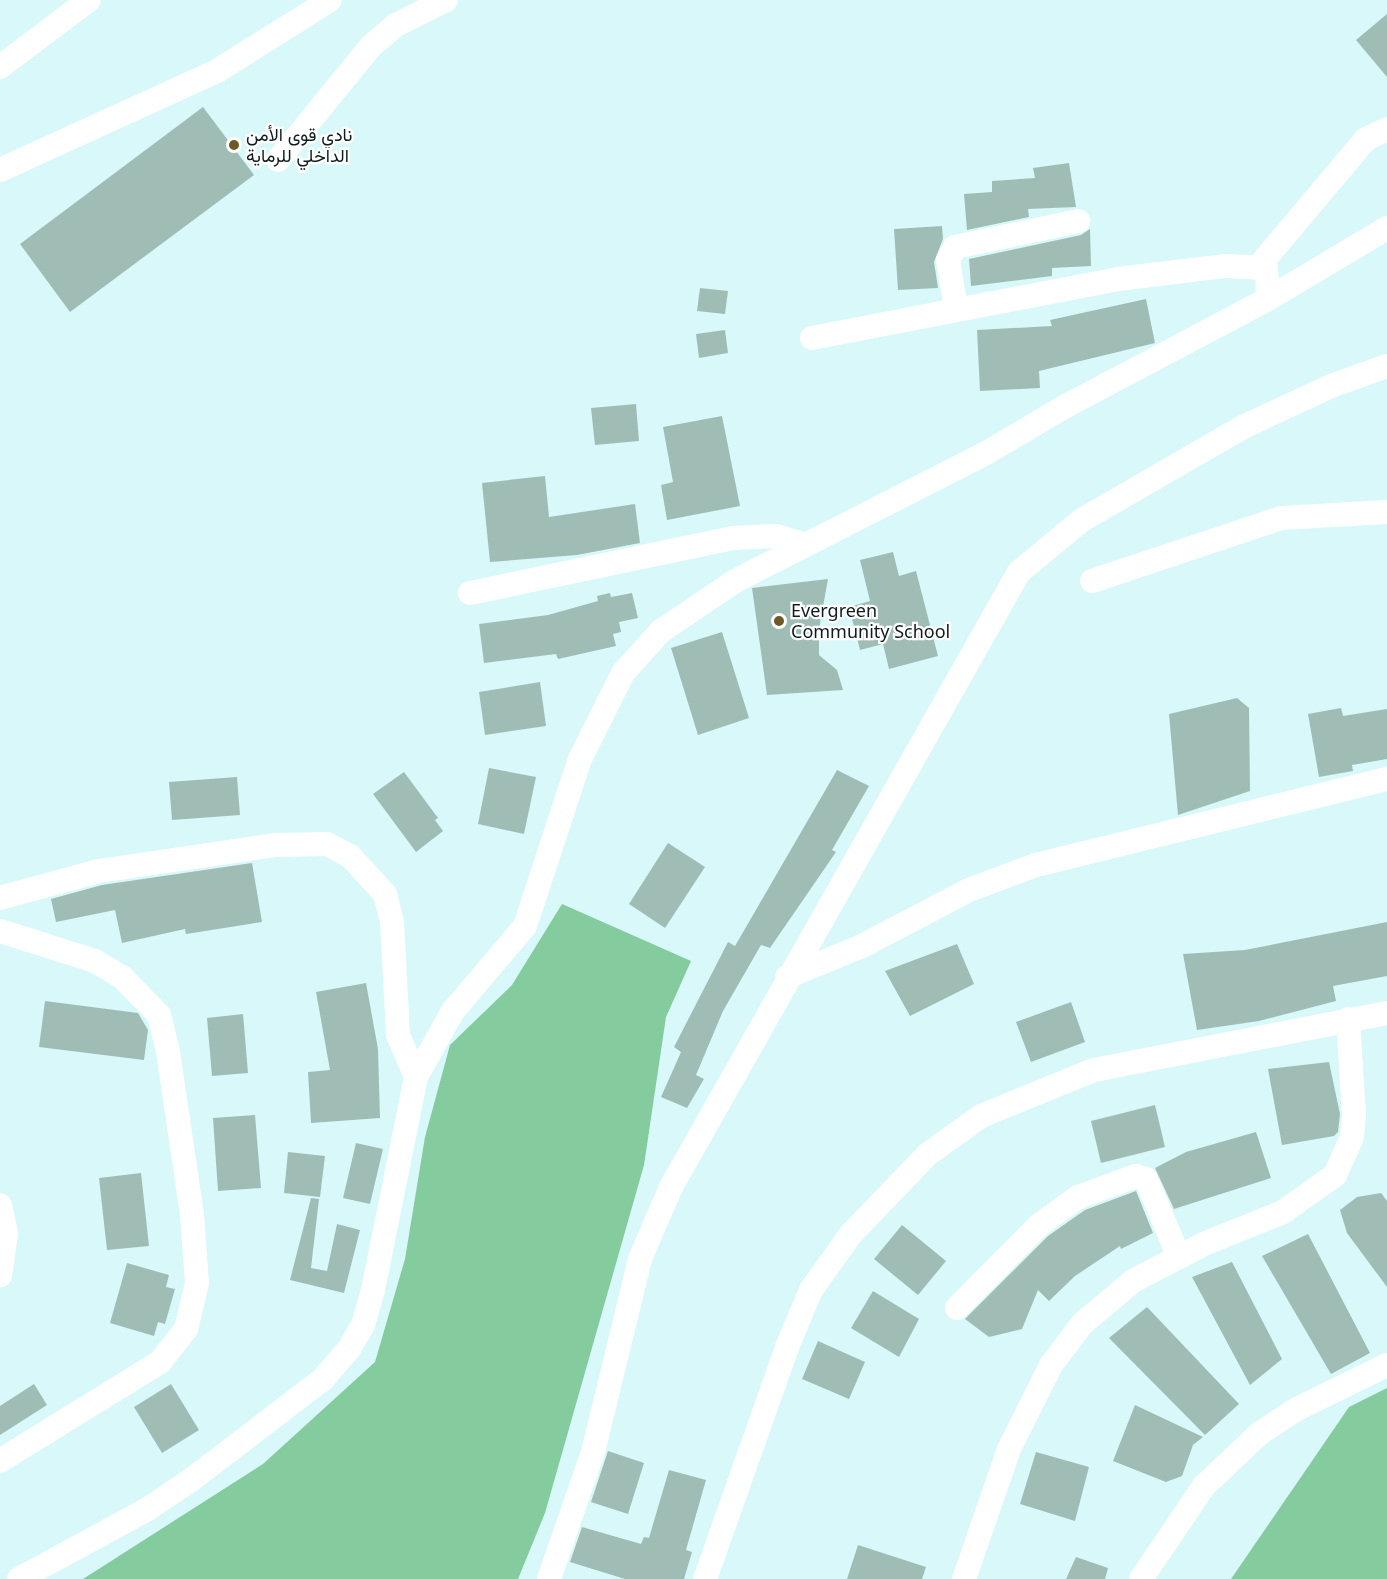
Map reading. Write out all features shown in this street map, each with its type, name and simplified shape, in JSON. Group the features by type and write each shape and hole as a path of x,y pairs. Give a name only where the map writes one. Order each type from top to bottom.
{"street":[{"path":"0,67 89,0"},
{"path":"0,170 217,71 330,0"},
{"path":"278,160 371,46 396,25 446,0"},
{"path":"1259,266 1366,139 1387,129"},
{"path":"956,309 948,260 955,247 1078,221"},
{"path":"19,1579 146,1510 191,1480 251,1437 338,1364 363,1325 373,1290 416,1077 453,1011 525,926 580,759 623,674 661,632 697,604 804,544 986,453 1066,406 1268,299 1387,228"},
{"path":"812,338 1118,279 1259,266 1268,269 1268,299"},
{"path":"549,1579 593,1452 640,1259 650,1234 698,1136 1019,572 1082,520 1244,427 1331,387 1387,366"},
{"path":"1092,581 1281,518 1387,512"},
{"path":"470,593 732,538 776,536 804,544"},
{"path":"788,977 862,946 969,890 1044,862 1387,779"},
{"path":"0,898 99,871 276,844 327,844 350,856 386,894 392,923 398,1035 416,1077"},
{"path":"0,931 95,962 123,978 159,1015 168,1052 197,1283 186,1329 160,1362 0,1461"},
{"path":"705,1579 786,1347 811,1290 851,1234 928,1154 981,1116 1094,1070 1387,1013"},
{"path":"964,1579 1010,1449 1051,1365 1103,1302 1179,1257 1283,1212 1335,1176 1352,1137 1354,1115 1348,1019"},
{"path":"957,1308 1039,1225 1078,1197 1136,1176 1146,1179 1179,1257"},
{"path":"0,1205 6,1234 0,1276"},
{"path":"1141,1579 1204,1486 1259,1434 1295,1410 1387,1365"}],"green space":[{"path":"562,904 691,961 666,1017 644,1165 545,1513 518,1579 83,1579 263,1464 375,1362 405,1259 425,1137 450,1045 512,985"},
{"path":"1387,1388 1387,1579 1231,1579 1349,1407"}],"building":[{"path":"1387,14 1387,77 1356,40"},
{"path":"203,107 254,175 70,312 20,244"},
{"path":"1069,163 1076,207 1028,209 1029,217 967,230 964,194 992,192 992,181 1035,178 1033,168"},
{"path":"942,226 943,239 934,262 938,288 898,290 894,229"},
{"path":"1090,229 1091,266 1052,268 1052,276 971,286 969,259 1081,235"},
{"path":"700,288 728,291 725,314 697,311"},
{"path":"1146,299 1155,343 1039,371 1040,388 980,391 977,330 1052,326 1050,320"},
{"path":"725,330 728,353 699,358 696,334"},
{"path":"636,404 639,441 595,445 591,408"},
{"path":"722,416 740,506 667,520 661,485 673,482 663,427"},
{"path":"545,476 549,517 635,504 640,543 577,555 490,562 482,483"},
{"path":"893,552 899,576 916,571 938,656 889,669 883,644 860,650 849,607 870,601 860,560"},
{"path":"828,579 819,629 819,655 837,670 843,690 767,695 752,588"},
{"path":"610,593 611,597 632,593 638,618 619,622 621,632 613,634 616,646 558,659 556,654 484,663 479,624 548,615 598,601 597,596"},
{"path":"722,632 749,718 698,735 671,648"},
{"path":"540,682 546,726 485,735 479,692"},
{"path":"1237,698 1249,708 1250,791 1178,815 1169,714"},
{"path":"1341,708 1343,716 1387,709 1387,759 1352,765 1353,771 1319,777 1308,714"},
{"path":"489,768 536,777 524,834 478,824"},
{"path":"837,770 869,786 832,850 836,852 770,948 761,945 723,1011 696,1075 704,1079 687,1108 661,1097 681,1052 674,1047 728,942 735,946"},
{"path":"404,772 438,818 435,820 443,831 416,852 373,794"},
{"path":"237,777 240,815 172,820 169,782"},
{"path":"668,843 705,867 665,928 629,904"},
{"path":"252,863 262,922 186,934 185,929 122,943 115,910 56,922 51,899 102,885"},
{"path":"1387,922 1387,976 1333,986 1336,1001 1259,1021 1197,1030 1183,954 1245,950"},
{"path":"957,944 974,984 910,1016 885,971"},
{"path":"366,983 378,1049 380,1118 311,1123 308,1072 330,1070 316,992"},
{"path":"45,1001 138,1013 148,1030 144,1060 39,1047"},
{"path":"1071,1002 1085,1042 1031,1062 1016,1022"},
{"path":"243,1014 248,1073 212,1076 207,1018"},
{"path":"1329,1062 1340,1114 1338,1132 1334,1136 1282,1145 1268,1069"},
{"path":"1155,1105 1165,1147 1101,1163 1091,1121"},
{"path":"255,1115 261,1188 218,1191 213,1118"},
{"path":"1256,1132 1271,1178 1174,1209 1155,1168 1186,1152"},
{"path":"356,1143 383,1149 370,1204 343,1198"},
{"path":"288,1152 325,1156 320,1197 284,1193"},
{"path":"141,1173 149,1246 107,1250 99,1178"},
{"path":"1136,1191 1153,1233 1121,1249 1120,1246 1075,1276 1049,1301 1038,1290 1022,1329 989,1337 965,1319 1048,1236 1085,1210"},
{"path":"1381,1193 1387,1201 1387,1287 1347,1233 1340,1210 1357,1197"},
{"path":"311,1198 319,1199 311,1268 327,1271 337,1224 360,1230 344,1293 290,1280"},
{"path":"902,1225 946,1261 918,1295 874,1259"},
{"path":"1308,1234 1370,1353 1331,1374 1262,1256"},
{"path":"1232,1262 1282,1359 1250,1385 1192,1277"},
{"path":"127,1263 169,1275 166,1287 175,1289 165,1324 158,1322 154,1336 110,1323"},
{"path":"873,1291 919,1319 899,1357 851,1328"},
{"path":"1147,1307 1239,1404 1205,1435 1109,1338"},
{"path":"818,1341 865,1362 849,1399 802,1379"},
{"path":"34,1384 47,1405 0,1435 0,1406"},
{"path":"171,1384 199,1430 162,1453 134,1407"},
{"path":"1135,1405 1203,1437 1193,1445 1182,1476 1166,1482 1113,1461"},
{"path":"608,1451 644,1463 628,1514 591,1502"},
{"path":"1036,1452 1089,1467 1075,1521 1020,1504"},
{"path":"669,1470 706,1480 686,1550 692,1552 684,1579 625,1579 570,1562 582,1527 641,1544 644,1537 649,1538"},
{"path":"858,1545 926,1567 922,1579 847,1579"},
{"path":"1076,1557 1108,1568 1105,1579 1066,1579"}],"place":[{"name":"نادي قوى الأمن الداخلي للرماية","path":"234,145"},
{"name":"Evergreen Community School","path":"779,621"}]}
